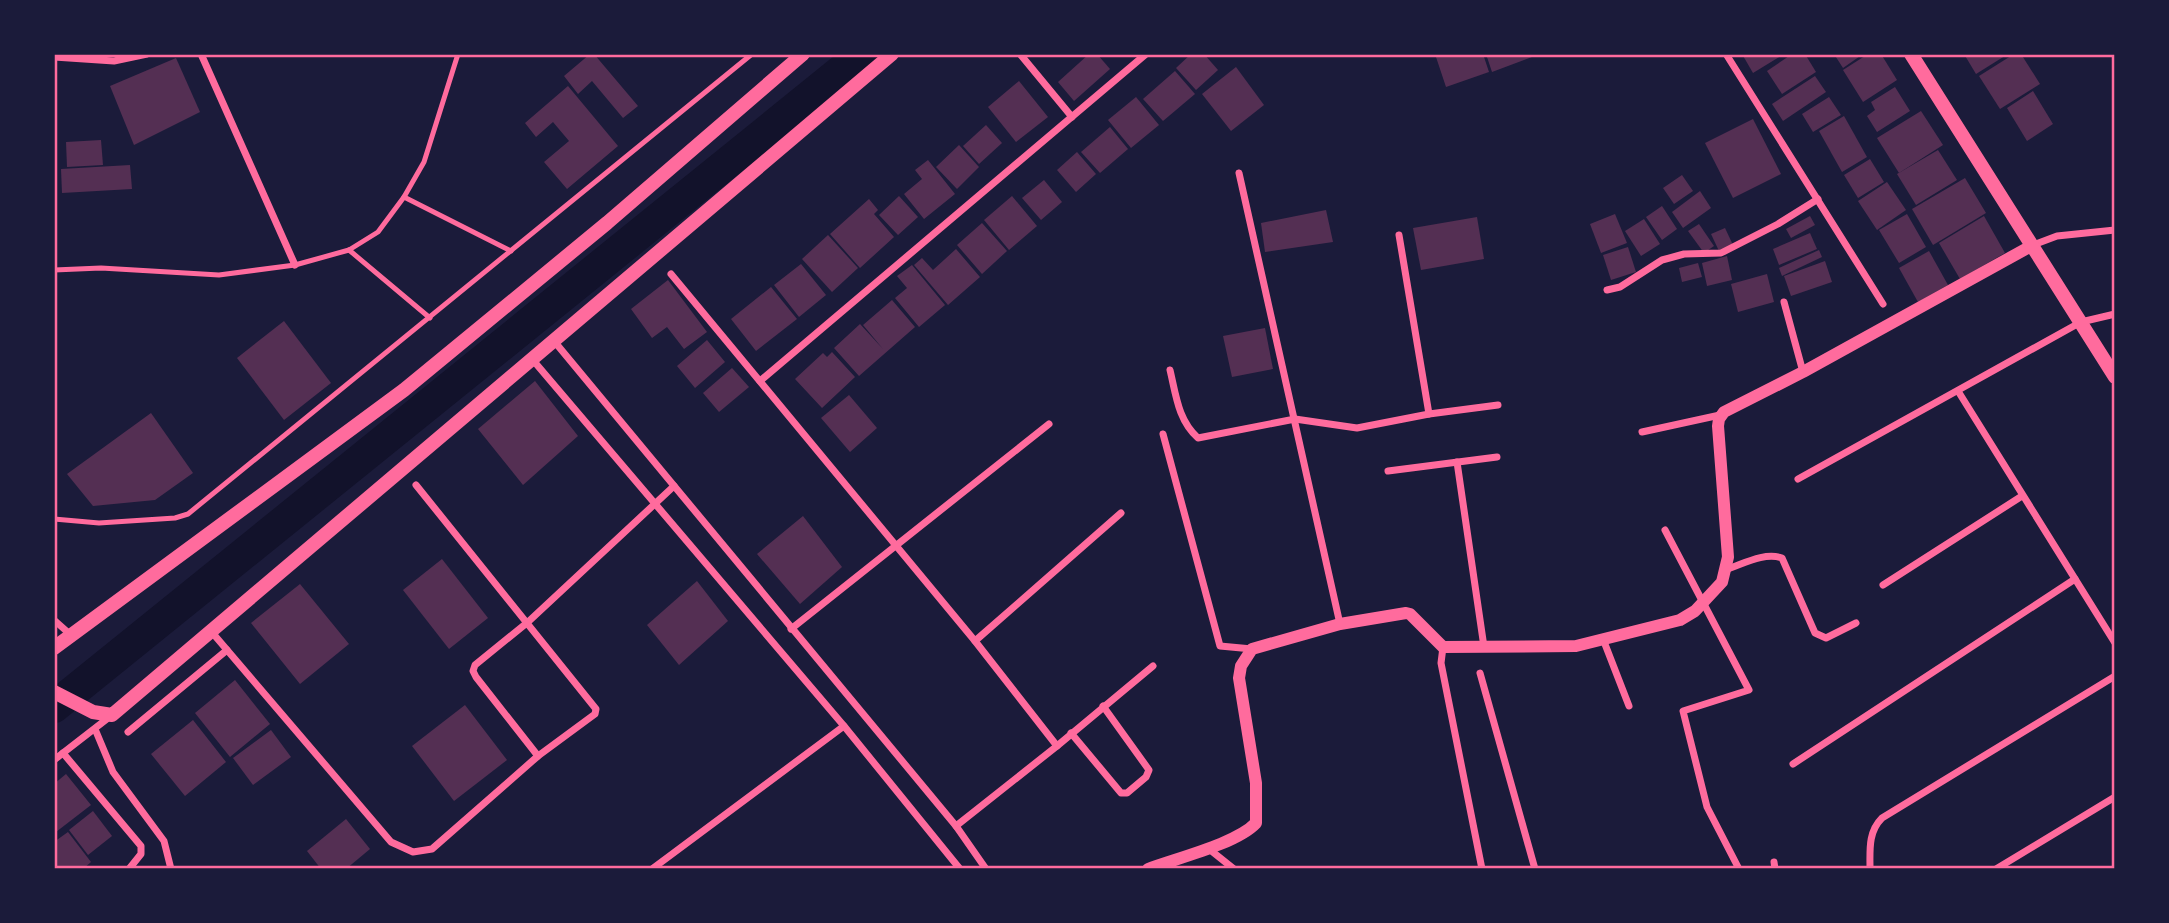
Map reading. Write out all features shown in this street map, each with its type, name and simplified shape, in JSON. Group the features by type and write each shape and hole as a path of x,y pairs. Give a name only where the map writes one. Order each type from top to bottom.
{"main road":[{"path":"54,648 404,390 607,223 803,54"},
{"path":"54,692 93,712 113,715 892,54"},
{"path":"1912,54 2115,377"}],"street":[{"path":"54,57 114,61 147,54"},
{"path":"201,54 295,265"},
{"path":"1020,54 1072,117"},
{"path":"761,381 1146,54"},
{"path":"1726,54 1883,304"},
{"path":"1239,173 1340,624"},
{"path":"1607,290 1620,287 1662,260 1684,254 1721,253 1778,224 1818,199"},
{"path":"1642,432 1721,415 2033,245 2057,236 2115,230"},
{"path":"1399,235 1429,414"},
{"path":"671,274 975,641 1057,746"},
{"path":"1784,302 1803,372"},
{"path":"1798,479 2081,321 2115,314"},
{"path":"554,341 956,827 986,869"},
{"path":"532,359 844,726 960,869"},
{"path":"1170,370 1180,412 1188,429 1198,438 1295,419 1357,428 1429,414 1497,405"},
{"path":"1958,391 2115,643"},
{"path":"1163,434 1220,646 1252,649 1340,624 1406,613 1443,647 1576,646 1680,620 1703,604 1721,582 1727,569 1728,557 1718,426 1721,415"},
{"path":"791,629 1049,424"},
{"path":"1388,471 1497,457"},
{"path":"1457,462 1484,648"},
{"path":"210,630 391,842 413,852 432,849 538,756 596,714 596,709 416,485"},
{"path":"538,756 473,671 482,657 528,622 674,486"},
{"path":"1883,585 2022,496"},
{"path":"975,641 1121,513"},
{"path":"1665,530 1749,690 1684,711 1707,807 1739,869"},
{"path":"1727,569 1762,558 1782,558 1815,633 1826,638 1856,623"},
{"path":"1793,764 2075,579"},
{"path":"54,620 72,636"},
{"path":"1603,639 1629,706"},
{"path":"1443,647 1441,663 1482,869"},
{"path":"1148,869 1209,848 1251,828 1256,822 1256,783 1239,678 1241,666 1252,649"},
{"path":"128,732 227,650"},
{"path":"956,827 1153,666"},
{"path":"1480,673 1535,869"},
{"path":"1870,869 1871,836 1882,818 2115,676"},
{"path":"1070,733 1121,793 1127,793 1146,777 1149,770 1103,706"},
{"path":"54,761 113,715"},
{"path":"652,869 844,726"},
{"path":"94,729 113,772 164,841 171,869"},
{"path":"64,753 141,846 141,855 129,869"},
{"path":"1996,869 2115,797"},
{"path":"1209,848 1234,869"}],"lane":[{"path":"54,270 101,268 219,275 295,265 349,250 378,232 425,162 458,54"},
{"path":"54,519 99,523 175,518 188,514 752,54"},
{"path":"404,197 511,251"},
{"path":"349,250 430,318"}],"building":[{"path":"590,54 594,54 638,106 623,118 592,81 578,94 564,76"},
{"path":"1089,54 1097,54 1110,69 1074,101 1058,82"},
{"path":"1191,54 1204,54 1218,70 1196,90 1176,68"},
{"path":"1435,54 1483,54 1489,72 1446,87"},
{"path":"1486,54 1531,54 1532,57 1492,72"},
{"path":"1742,54 1784,54 1753,73"},
{"path":"1792,54 1805,54 1816,72 1782,94 1767,71"},
{"path":"1834,54 1863,54 1843,68"},
{"path":"1868,54 1881,54 1897,80 1863,102 1843,70"},
{"path":"1964,54 2008,54 1976,74"},
{"path":"2014,54 2021,54 2040,84 2000,109 1979,76"},
{"path":"176,58 200,112 134,145 110,86"},
{"path":"1236,67 1264,105 1231,131 1202,94"},
{"path":"1175,71 1195,94 1163,121 1143,99"},
{"path":"1815,76 1826,92 1783,121 1772,104"},
{"path":"1019,81 1048,117 1016,142 988,107"},
{"path":"568,86 618,146 567,189 544,162 569,141 553,122 536,137 525,123"},
{"path":"1895,87 1910,111 1877,132 1867,116 1875,110 1871,102"},
{"path":"2033,91 2053,124 2027,141 2007,108"},
{"path":"1136,97 1159,125 1131,148 1108,120"},
{"path":"1829,97 1841,115 1813,132 1802,114"},
{"path":"1921,111 1943,145 1899,173 1877,138"},
{"path":"1844,116 1867,157 1842,172 1819,131"},
{"path":"1753,119 1781,174 1733,198 1705,143"},
{"path":"986,125 1002,143 979,164 963,146"},
{"path":"1110,127 1128,149 1100,173 1081,152"},
{"path":"101,140 103,165 67,167 66,142"},
{"path":"959,145 979,167 957,189 936,167"},
{"path":"1938,150 1957,180 1916,205 1897,174"},
{"path":"1077,152 1096,174 1076,192 1057,170"},
{"path":"1870,159 1884,182 1858,198 1844,175"},
{"path":"928,160 955,194 924,219 904,194 922,179 915,170"},
{"path":"130,165 132,189 62,193 61,169"},
{"path":"1682,175 1693,191 1674,204 1663,188"},
{"path":"1965,178 1986,213 1933,245 1912,209"},
{"path":"1044,180 1062,202 1041,220 1022,198"},
{"path":"1887,182 1906,210 1877,230 1858,201"},
{"path":"1700,191 1711,208 1683,228 1672,212"},
{"path":"899,196 918,217 898,235 879,215"},
{"path":"1012,196 1037,226 1009,250 984,220"},
{"path":"869,199 878,210 874,214 894,237 860,268 830,234"},
{"path":"1662,206 1677,229 1662,240 1646,217"},
{"path":"1326,210 1333,242 1265,252 1261,223"},
{"path":"1615,214 1627,243 1601,253 1590,224"},
{"path":"1907,214 1926,247 1899,263 1879,230"},
{"path":"1810,216 1815,225 1791,238 1786,229"},
{"path":"1984,216 2005,253 1960,279 1939,243"},
{"path":"1477,217 1484,259 1421,270 1413,228"},
{"path":"1644,219 1660,244 1641,256 1625,231"},
{"path":"982,223 1007,251 982,274 957,245"},
{"path":"1699,224 1714,246 1704,253 1688,231"},
{"path":"1725,228 1733,245 1719,251 1711,234"},
{"path":"1810,233 1817,249 1779,265 1773,249"},
{"path":"828,235 858,268 832,292 802,259"},
{"path":"1628,247 1636,272 1611,280 1603,255"},
{"path":"956,249 980,277 948,305 914,265 922,258 933,270"},
{"path":"1819,250 1822,257 1782,276 1779,268"},
{"path":"1929,251 1948,285 1918,302 1899,268"},
{"path":"1727,256 1732,280 1707,286 1702,263"},
{"path":"1825,261 1832,282 1791,296 1784,276"},
{"path":"1698,263 1702,277 1682,282 1679,268"},
{"path":"801,264 826,295 799,317 774,285"},
{"path":"912,265 945,305 919,327 895,298 907,288 897,276"},
{"path":"1767,274 1774,302 1738,312 1731,284"},
{"path":"668,280 707,332 684,349 667,327 652,338 631,309"},
{"path":"771,287 797,319 756,351 731,319"},
{"path":"892,300 915,327 859,376 834,348 860,324 883,349 863,325"},
{"path":"284,321 331,383 284,420 237,358"},
{"path":"1265,328 1273,369 1232,377 1223,336"},
{"path":"707,340 725,362 695,388 677,366"},
{"path":"832,352 855,377 822,408 795,379 823,353 827,357"},
{"path":"732,368 749,387 719,412 703,393"},
{"path":"535,381 578,436 523,485 478,429"},
{"path":"849,395 877,428 850,452 821,418"},
{"path":"151,413 193,473 155,500 93,506 67,474"},
{"path":"803,516 842,567 800,604 757,554"},
{"path":"442,559 488,618 449,649 403,590"},
{"path":"697,581 728,621 679,665 647,625"},
{"path":"300,584 349,644 300,684 251,623"},
{"path":"235,680 270,724 230,757 195,713"},
{"path":"465,705 507,760 454,801 412,746"},
{"path":"193,720 226,762 185,796 151,754"},
{"path":"271,730 291,757 253,785 233,758"},
{"path":"66,774 91,805 56,832 54,784"},
{"path":"93,811 112,836 88,855 69,830"},
{"path":"346,819 370,849 346,869 321,869 307,851"},
{"path":"68,832 91,862 83,869 54,869 54,842"}],"waterway":[{"path":"54,707 862,54"}]}
